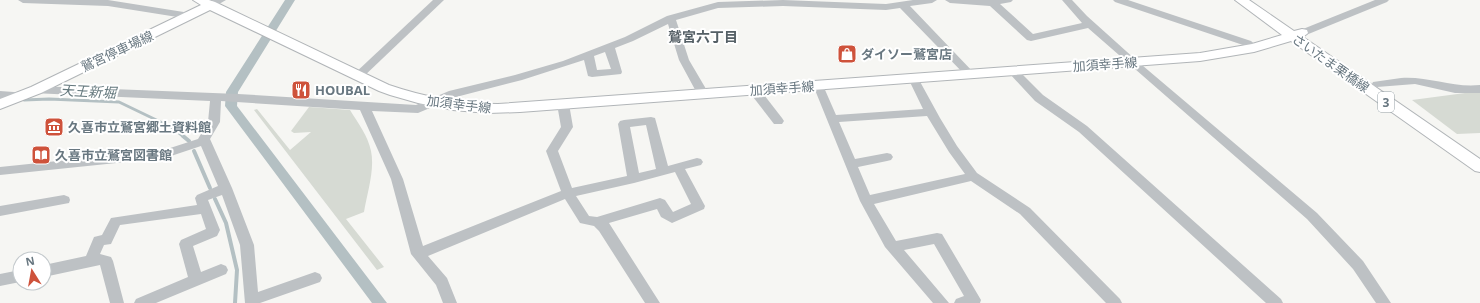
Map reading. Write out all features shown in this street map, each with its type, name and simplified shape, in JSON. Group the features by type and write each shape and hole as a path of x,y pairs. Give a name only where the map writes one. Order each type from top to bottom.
{"main road":[{"name":"さいたま栗橋線","path":"1241,0 1377,84 1480,157"},
{"name":"さいたま栗橋線","path":"1254,0 1297,35 1480,167"},
{"name":"鷲宮停車場線","path":"0,104 36,90 190,16 210,2"},
{"name":"加須幸手線","path":"210,2 268,33 357,77 408,97 431,102 492,109 1218,55 1254,48 1297,35"}],"street":[{"path":"23,0 108,3 190,16"},
{"path":"357,77 439,0"},
{"path":"36,90 220,97 364,107 418,109 431,102 453,94 518,78 567,63 608,47 671,18 718,5 822,3 852,7 886,7 932,0"},
{"path":"950,0 979,3 993,3 1008,0"},
{"path":"1067,0 1090,24 1132,62 1312,216 1358,265 1384,303"},
{"path":"1118,0 1247,43 1254,48"},
{"path":"1297,35 1384,0"},
{"path":"993,3 1031,38 1090,24"},
{"path":"903,5 970,74"},
{"path":"671,18 684,60 703,94"},
{"path":"588,55 592,74 616,72 608,47"},
{"path":"1013,71 1039,98 1083,129 1276,303"},
{"path":"913,78 930,112 953,149 974,176 989,188 1025,211 1115,303"},
{"path":"1377,84 1413,81 1469,91 1480,89"},
{"path":"818,85 866,201 893,247 942,303"},
{"path":"754,90 778,121"},
{"path":"0,95 23,96"},
{"path":"220,97 214,122 204,139 226,188 247,245 252,301 315,278"},
{"path":"563,104 567,127 552,151 568,192 585,220 597,222 604,227 653,303"},
{"path":"364,107 397,179 418,254 442,282 450,303"},
{"path":"832,119 930,112"},
{"path":"634,179 624,124 651,121 663,171"},
{"path":"0,171 165,154 205,141"},
{"path":"851,164 887,157"},
{"path":"418,254 568,192 634,179 697,162"},
{"path":"597,222 660,203 666,214 672,218 699,206 678,167"},
{"path":"866,201 974,176"},
{"path":"196,280 186,244 212,232 213,230 201,198 226,188"},
{"path":"0,211 64,200"},
{"path":"91,261 99,242 106,240 116,222 204,209"},
{"path":"893,247 937,238 974,300 961,303"},
{"path":"52,269 98,259 106,261 117,303"},
{"path":"142,303 221,270"},
{"path":"0,280 12,278"}],"shaded area":[{"path":"1480,91 1480,133 1457,134 1412,100"},
{"path":"309,107 350,110 370,145 372,166 364,212 346,219 384,267 377,270 254,110 257,109 290,150 311,132 294,133 291,131"}],"waterway":[{"path":"290,0 232,92 231,106 380,303"},
{"name":"天王新堀","path":"24,100 49,99 119,102 173,128 184,137"},
{"name":"天王新堀","path":"183,136 189,141"},
{"name":"天王新堀","path":"194,151 210,188"},
{"name":"天王新堀","path":"215,199 226,223 237,270 235,303"}],"place":[{"name":"ダイソー鷲宮店","path":"847,54"},
{"name":"HOUBAL","path":"301,90"},
{"name":"久喜市立鷲宮郷土資料館","path":"54,127"},
{"name":"久喜市立鷲宮図書館","path":"41,155"}],"district":[{"name":"鷲宮六丁目","path":"703,36"}]}
